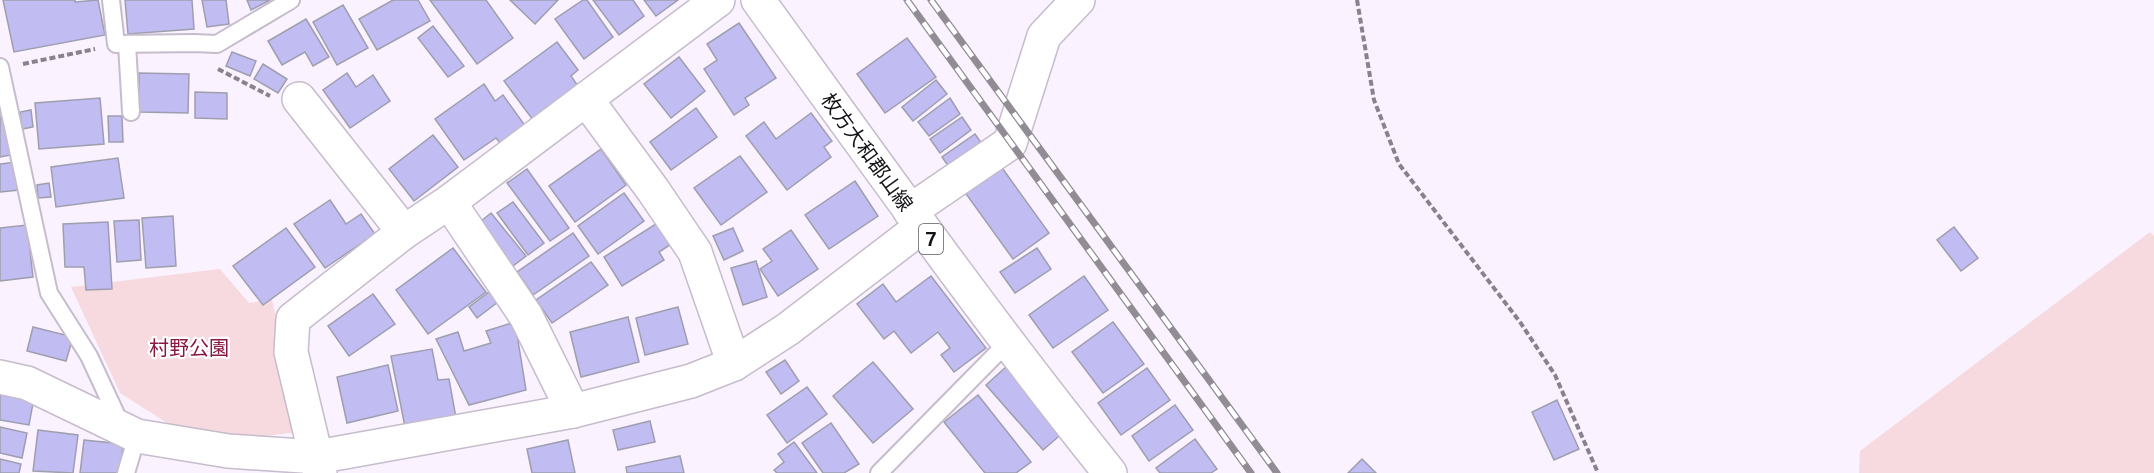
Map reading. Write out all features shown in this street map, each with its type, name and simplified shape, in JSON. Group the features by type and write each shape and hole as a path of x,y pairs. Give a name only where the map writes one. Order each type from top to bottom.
{"street":[{"path":"319,465 291,352 293,320 404,232 449,202 718,0"},
{"name":"枚方大和郡山線","path":"758,0 916,219 1110,473"},
{"path":"0,377 27,383 130,432 228,451 319,465 573,411 691,381 734,364 788,329 916,219 1010,143 1044,36 1078,0"},
{"path":"299,99 404,232"},
{"path":"586,99 695,252 734,364"},
{"path":"449,202 526,316 573,411"}],"lane":[{"path":"111,0 121,44 131,112"},
{"path":"121,44 218,45 291,0"},
{"path":"0,68 49,293 89,356 130,432 126,473"},
{"path":"879,473 1008,342"}],"path":[{"path":"1357,0 1374,100 1399,164 1520,322 1555,375 1598,473"},
{"path":"194,43 194,57 277,99 299,99"},
{"path":"0,68 121,44"}],"green space":[{"path":"2150,232 2154,236 2154,473 1859,473 1860,451"},
{"name":"村野公園","path":"220,269 249,303 272,299 298,432 234,440 183,433 120,393 71,287"}],"building":[{"path":"3,0 75,0 75,2 98,0 105,35 14,52"},
{"path":"125,0 192,0 194,29 128,34"},
{"path":"202,0 226,0 229,24 207,27"},
{"path":"247,0 270,0 251,10"},
{"path":"393,0 418,0 430,21 377,50 359,19"},
{"path":"430,0 486,0 513,38 477,64"},
{"path":"510,0 558,0 535,24"},
{"path":"583,0 587,0 613,37 584,59 555,19"},
{"path":"593,0 633,0 644,16 619,35"},
{"path":"644,0 678,0 656,16"},
{"path":"343,5 368,48 337,65 313,22"},
{"path":"306,19 329,57 313,66 305,52 282,65 268,41"},
{"path":"739,23 776,78 745,98 749,105 734,115 704,69 717,60 707,44"},
{"path":"433,26 464,66 448,77 418,38"},
{"path":"907,38 936,77 885,113 857,74"},
{"path":"557,42 578,70 571,76 578,86 533,120 504,81"},
{"path":"232,52 256,61 250,76 226,66"},
{"path":"679,57 705,91 671,118 644,84"},
{"path":"263,64 287,79 278,93 254,79"},
{"path":"139,73 189,74 188,113 139,112"},
{"path":"347,73 356,87 373,75 390,101 350,128 323,90"},
{"path":"936,80 947,94 913,121 902,107"},
{"path":"484,84 495,101 503,95 526,127 501,144 496,138 464,160 435,119"},
{"path":"195,92 227,93 227,119 195,118"},
{"path":"100,98 104,144 39,149 35,103"},
{"path":"950,98 960,114 929,136 918,122"},
{"path":"696,108 717,137 671,170 650,142"},
{"path":"31,110 33,127 22,129 20,112"},
{"path":"811,113 832,141 824,147 831,157 787,190 746,136 764,122 776,139"},
{"path":"6,116 11,155 0,157 0,117"},
{"path":"108,116 122,116 123,142 109,142"},
{"path":"962,117 971,130 940,153 930,139"},
{"path":"975,134 986,150 953,173 942,157"},
{"path":"433,135 458,167 414,201 389,169"},
{"path":"601,149 626,185 575,222 549,186"},
{"path":"740,156 767,192 721,225 694,188"},
{"path":"118,158 124,198 56,207 51,167"},
{"path":"16,162 19,190 0,192 0,164"},
{"path":"1000,165 1049,233 1013,259 964,191"},
{"path":"527,169 569,228 550,241 507,183"},
{"path":"855,181 878,216 829,249 805,215"},
{"path":"49,183 51,197 38,198 37,185"},
{"path":"624,193 644,221 598,254 578,226"},
{"path":"330,200 346,224 361,214 375,234 325,268 294,224"},
{"path":"513,202 544,243 528,255 497,213"},
{"path":"491,213 526,256 509,269 475,226"},
{"path":"173,216 176,266 146,268 142,218"},
{"path":"139,220 141,260 117,262 114,221"},
{"path":"662,220 676,241 659,252 664,260 622,286 604,257"},
{"path":"108,222 112,289 86,290 84,267 65,267 63,224"},
{"path":"27,225 33,277 0,281 0,228"},
{"path":"1954,227 1978,258 1961,271 1937,240"},
{"path":"286,228 315,267 263,305 233,266"},
{"path":"733,228 743,251 724,260 713,236"},
{"path":"791,230 818,269 778,296 760,269 772,261 763,249"},
{"path":"573,233 589,256 533,295 517,272"},
{"path":"453,248 486,292 428,334 396,290"},
{"path":"1037,248 1051,269 1015,293 1000,272"},
{"path":"756,261 767,297 743,305 731,268"},
{"path":"591,262 608,285 552,323 536,300"},
{"path":"931,276 986,348 954,372 941,355 950,348 938,332 911,353 894,331 884,339 857,304 883,284 896,302"},
{"path":"1084,276 1108,310 1053,348 1029,315"},
{"path":"493,289 502,299 477,318 469,307"},
{"path":"373,294 395,324 349,356 328,326"},
{"path":"678,307 688,344 645,355 636,318"},
{"path":"628,317 639,362 581,377 570,332"},
{"path":"515,322 526,390 469,405 436,339 458,332 464,351 491,343 486,331"},
{"path":"1113,322 1144,364 1103,393 1072,352"},
{"path":"33,327 73,337 66,361 27,351"},
{"path":"432,349 438,380 449,379 456,418 405,427 391,356"},
{"path":"785,360 799,381 781,394 766,372"},
{"path":"873,362 913,409 873,443 833,396"},
{"path":"388,365 398,411 347,423 337,377"},
{"path":"1007,366 1065,431 1043,450 986,385"},
{"path":"1147,368 1170,400 1121,435 1098,403"},
{"path":"807,387 827,414 787,443 767,415"},
{"path":"0,392 34,398 29,425 0,420"},
{"path":"978,395 1031,462 1016,473 985,473 944,422"},
{"path":"1557,400 1579,449 1554,460 1532,412"},
{"path":"1175,405 1193,430 1149,461 1132,436"},
{"path":"650,421 655,442 618,450 613,430"},
{"path":"831,423 859,464 844,473 823,473 802,443"},
{"path":"0,427 27,433 22,458 0,453"},
{"path":"38,430 78,435 73,473 33,471"},
{"path":"1195,439 1217,469 1211,473 1160,473 1156,468"},
{"path":"84,440 123,444 120,473 80,473"},
{"path":"568,440 575,473 532,473 527,449"},
{"path":"794,442 817,473 777,473 774,470 784,462 778,454"},
{"path":"680,456 684,473 627,473 626,467"},
{"path":"0,459 21,464 19,473 0,473"},
{"path":"1362,459 1376,473 1348,473"}],"railway":[{"path":"907,0 1251,473"},
{"path":"931,0 1277,473"}]}
